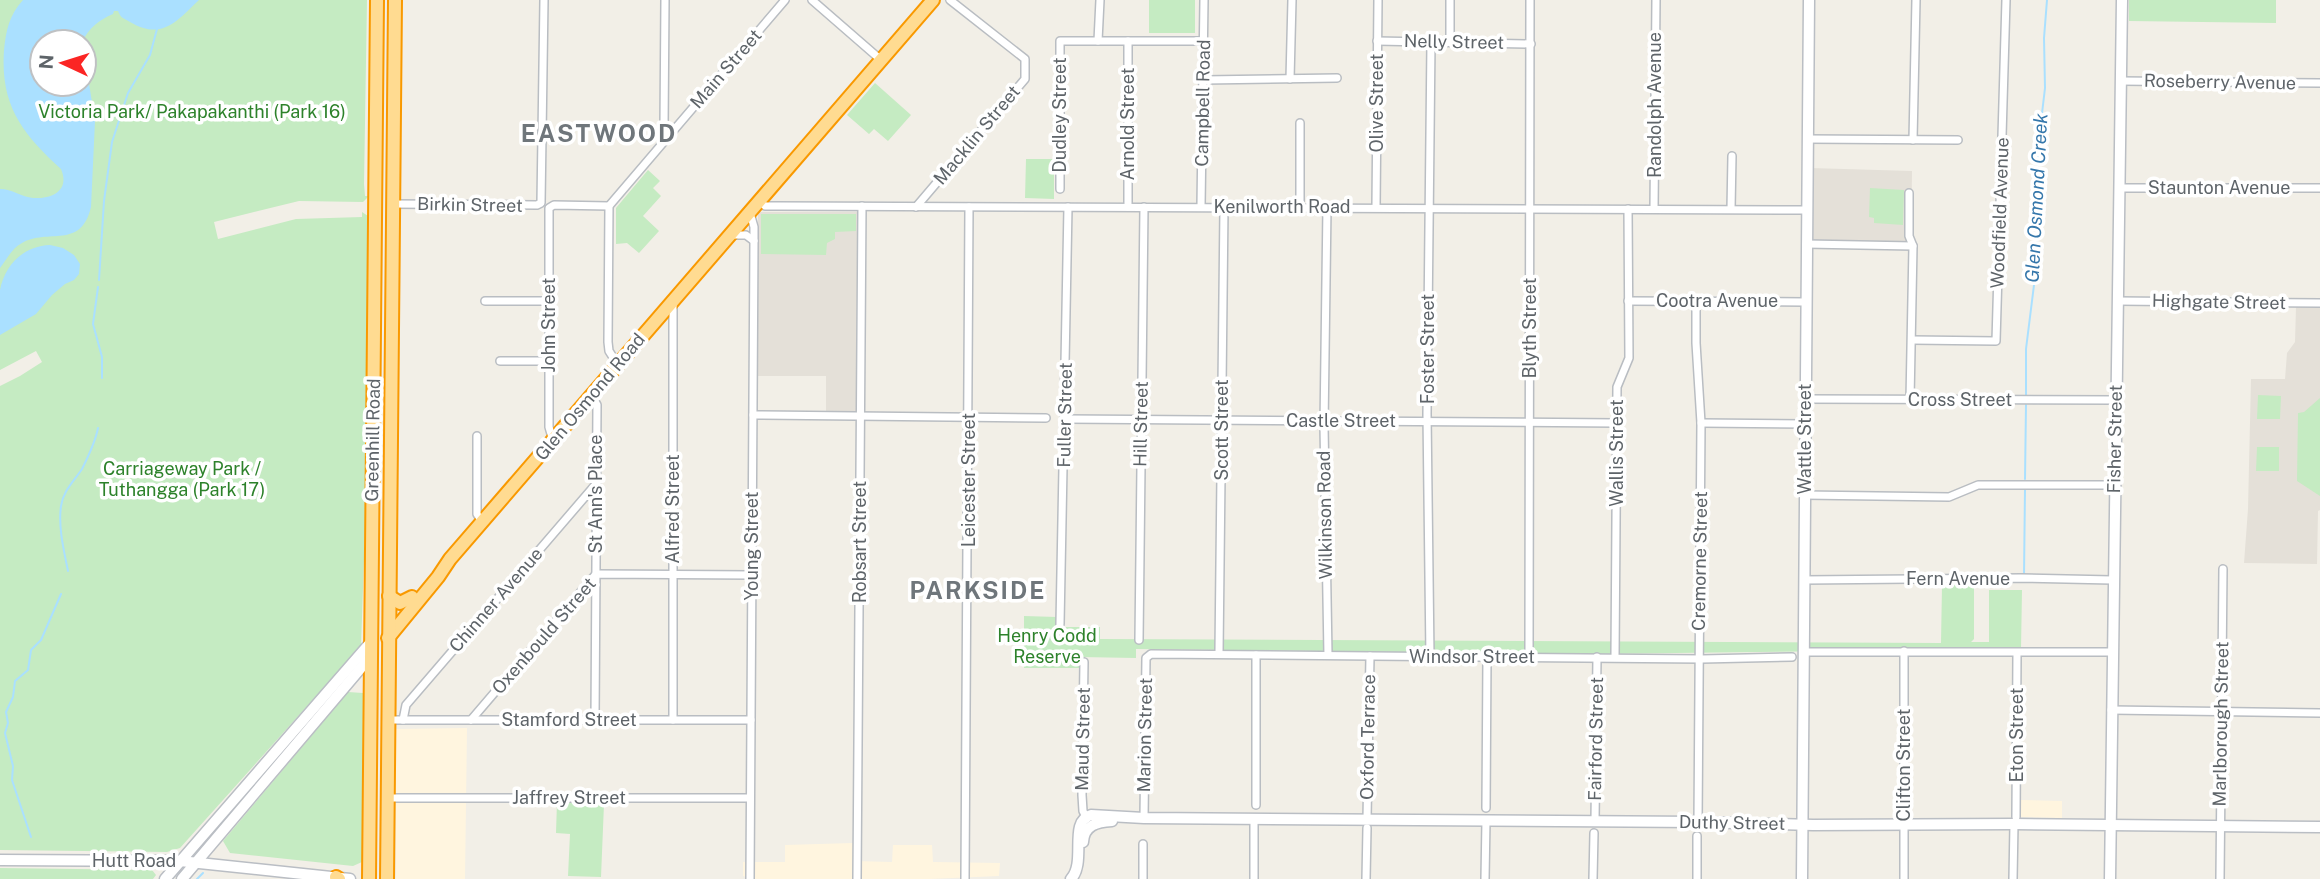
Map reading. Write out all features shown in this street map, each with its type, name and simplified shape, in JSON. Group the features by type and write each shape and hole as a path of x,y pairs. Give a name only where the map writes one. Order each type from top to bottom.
{"highway":[{"name":"Greenhill Road","path":"369,879 377,0"},
{"name":"Greenhill Road","path":"387,879 395,0"},
{"name":"Glen Osmond Road","path":"371,656 450,559 933,0"},
{"name":"Glen Osmond Road","path":"371,642 433,572 450,559"},
{"path":"389,596 401,603 412,597"},
{"path":"369,797 387,797"}],"street":[{"name":"Birkin Street","path":"393,204 537,205 542,198 544,0"},
{"path":"664,0 664,127 667,138"},
{"name":"Main Street","path":"609,206 785,0"},
{"path":"811,0 881,60"},
{"name":"Macklin Street","path":"916,207 1025,79 1025,59 950,0"},
{"path":"1100,0 1098,41 1203,41"},
{"name":"Campbell Road","path":"1201,206 1204,0"},
{"path":"1290,79 1292,0"},
{"name":"Olive Street","path":"1376,207 1378,0"},
{"path":"1450,0 1450,42"},
{"name":"Blyth Street","path":"1529,657 1530,0"},
{"name":"Randolph Avenue","path":"1654,209 1656,0"},
{"name":"Wattle Street","path":"1802,879 1809,0"},
{"path":"1913,140 1916,0"},
{"name":"Woodfield Avenue","path":"1912,340 1996,341 2006,0"},
{"name":"Fisher Street","path":"2110,879 2122,0"},
{"name":"Dudley Street","path":"1060,189 1060,41 1098,41"},
{"name":"Arnold Street","path":"1128,41 1128,207"},
{"name":"Nelly Street","path":"1377,41 1531,44"},
{"name":"Foster Street","path":"1430,657 1428,421 1432,41"},
{"path":"1204,80 1337,78"},
{"name":"Roseberry Avenue","path":"2121,81 2320,83"},
{"path":"1300,124 1300,208"},
{"path":"1807,139 1958,140"},
{"path":"1731,209 1732,156"},
{"name":"Staunton Avenue","path":"2119,188 2320,188"},
{"path":"1909,193 1909,236 1913,246 1910,400"},
{"name":"Kenilworth Road","path":"760,201 768,206 1807,209"},
{"name":"Birkin Street","path":"549,208 554,205 609,206"},
{"path":"609,206 608,342 612,357 618,365"},
{"name":"Robsart Street","path":"857,879 862,206"},
{"name":"Leicester Street","path":"965,879 969,207"},
{"name":"Fuller Street","path":"1060,624 1068,207"},
{"name":"Hill Street","path":"1139,640 1144,207"},
{"name":"Wilkinson Road","path":"1327,207 1324,421 1328,655"},
{"name":"John Street","path":"549,208 549,427 553,441"},
{"name":"Scott Street","path":"1219,653 1224,208"},
{"name":"Wallis Street","path":"1615,657 1617,387 1629,358 1628,209"},
{"name":"Young Street","path":"750,213 754,226 750,879"},
{"path":"731,235 744,234 754,242"},
{"path":"1806,244 1913,246"},
{"name":"Alfred Street","path":"673,299 673,720"},
{"name":"Cremorne Street","path":"1696,300 1701,423 1698,822"},
{"path":"485,301 548,302"},
{"name":"Cootra Avenue","path":"1628,301 1805,302"},
{"name":"Highgate Street","path":"2118,301 2320,303"},
{"path":"500,361 548,361"},
{"name":"St Ann's Place","path":"592,396 597,405 595,720"},
{"name":"Cross Street","path":"1805,399 2116,401"},
{"path":"753,415 1046,418"},
{"name":"Castle Street","path":"1065,419 1617,423"},
{"path":"1701,423 1805,424"},
{"path":"477,436 477,514 482,522"},
{"name":"Chinner Avenue","path":"403,720 406,705 596,484"},
{"path":"1804,495 1949,496 1978,485 2114,485"},
{"name":"Marlborough Street","path":"2220,879 2223,569"},
{"name":"Oxenbould Street","path":"471,720 596,574 752,575"},
{"name":"Fern Avenue","path":"1804,580 2112,580"},
{"name":"Glen Osmond Road","path":"165,879 371,642"},
{"name":"Clifton Street","path":"1904,651 1904,879"},
{"path":"1804,652 2112,652"},
{"name":"Eton Street","path":"2013,879 2017,653"},
{"name":"Windsor Street","path":"1151,654 1699,659 1792,657"},
{"name":"Marion Street","path":"1144,818 1146,659 1151,654"},
{"path":"1256,655 1256,805"},
{"name":"Glen Osmond Road","path":"182,879 371,656"},
{"name":"Oxford Terrace","path":"1366,879 1370,656"},
{"path":"1486,808 1487,657"},
{"name":"Fairford Street","path":"1595,821 1597,657"},
{"name":"Maud Street","path":"1076,878 1088,821 1083,811 1082,795 1084,662"},
{"path":"2111,710 2320,713"},
{"name":"Stamford Street","path":"388,720 751,720"},
{"name":"Jaffrey Street","path":"387,797 750,798"},
{"name":"Duthy Street","path":"1088,821 1144,818 1367,823 1486,820 1904,826 2015,820 2110,825 2320,827"},
{"path":"1254,820 1254,879"},
{"path":"1485,879 1486,820"},
{"path":"1593,879 1594,833"},
{"path":"1697,879 1698,836"},
{"path":"1143,844 1143,879"},
{"name":"Hutt Road","path":"0,860 180,861 350,879"}],"shaded area":[{"path":"1810,168 1912,171 1911,245 1809,242"},
{"path":"758,212 857,212 857,411 826,411 826,376 758,376"},
{"path":"2296,307 2320,307 2320,510 2317,564 2244,563 2251,379 2285,379 2287,353 2295,342"},
{"path":"467,728 465,879 396,879 396,729"},
{"path":"2021,800 2062,801 2062,818 2021,817"},
{"path":"853,843 854,861 892,862 893,845 932,845 933,862 1000,863 999,876 929,879 753,879 743,876 743,862 785,862 785,845"}],"green space":[{"name":"Carriageway Park / Tuthangga (Park 17)","path":"0,0 367,0 364,184 365,196 369,196 363,202 299,201 214,222 218,239 296,219 362,217 362,212 368,216 365,530 361,646 180,848 167,852 0,850 0,386 42,362 36,351 0,370"},
{"path":"1149,0 1195,0 1195,33 1149,33"},
{"path":"2129,0 2276,0 2276,23 2129,21"},
{"path":"875,83 911,115 888,141 874,129 869,134 847,115"},
{"path":"1026,159 1054,159 1054,199 1025,198"},
{"path":"648,170 660,181 653,188 661,196 643,216 659,231 639,253 627,243 616,244 616,208"},
{"path":"1870,188 1904,190 1903,225 1874,223 1874,218 1869,217"},
{"path":"761,214 856,214 856,231 835,232 835,239 827,243 826,255 761,254"},
{"path":"2258,395 2281,396 2280,419 2257,419"},
{"path":"2320,398 2320,496 2297,481 2298,413 2304,412"},
{"path":"2257,447 2279,447 2279,471 2256,471"},
{"name":"Henry Codd Reserve","path":"1974,584 1974,639 1971,642 1989,642 1989,590 2022,590 2021,649 1591,654 1136,649 1136,658 1080,657 1080,668 1024,668 1024,616 1057,617 1057,627 1100,627 1100,639 1941,643 1942,585"},
{"path":"348,692 363,693 362,862 353,866 230,853 223,841"},
{"path":"557,802 604,804 601,877 568,876 570,834 556,833"},
{"path":"0,868 152,870 156,875 153,879 0,879"}],"water":[{"path":"23,0 199,0 176,21 160,29 141,27 120,16 118,11 114,11 92,28 28,28 28,98 91,98 95,121 91,207 80,229 62,236 42,237 22,243 12,251 0,268 0,189 40,198 58,192 63,183 61,169 25,131 10,103 4,70 4,50 11,17"},
{"path":"50,245 63,248 74,255 80,264 79,274 52,295 36,314 0,335 0,290 6,272 24,253"}],"waterway":[{"name":"Glen Osmond Creek","path":"2026,396 2026,349 2036,269 2038,147 2045,88 2044,38 2047,0"},
{"path":"99,280 104,201 112,142 128,93 150,55 157,29"},
{"path":"98,287 93,324 102,357 102,378"},
{"name":"Glen Osmond Creek","path":"2025,479 2026,405"},
{"path":"68,571 61,531 62,501 84,465 98,428"},
{"name":"Glen Osmond Creek","path":"2024,575 2025,489"},
{"path":"31,837 12,780 13,766 5,733 8,723 6,712 13,697 15,681 28,670 31,650 41,640 61,594"},
{"path":"197,879 203,873"}],"district":[{"name":"EASTWOOD","path":"599,134"},
{"name":"PARKSIDE","path":"978,591"}],"park label":[{"name":"Victoria Park/ Pakapakanthi (Park 16)","path":"192,112"}]}
